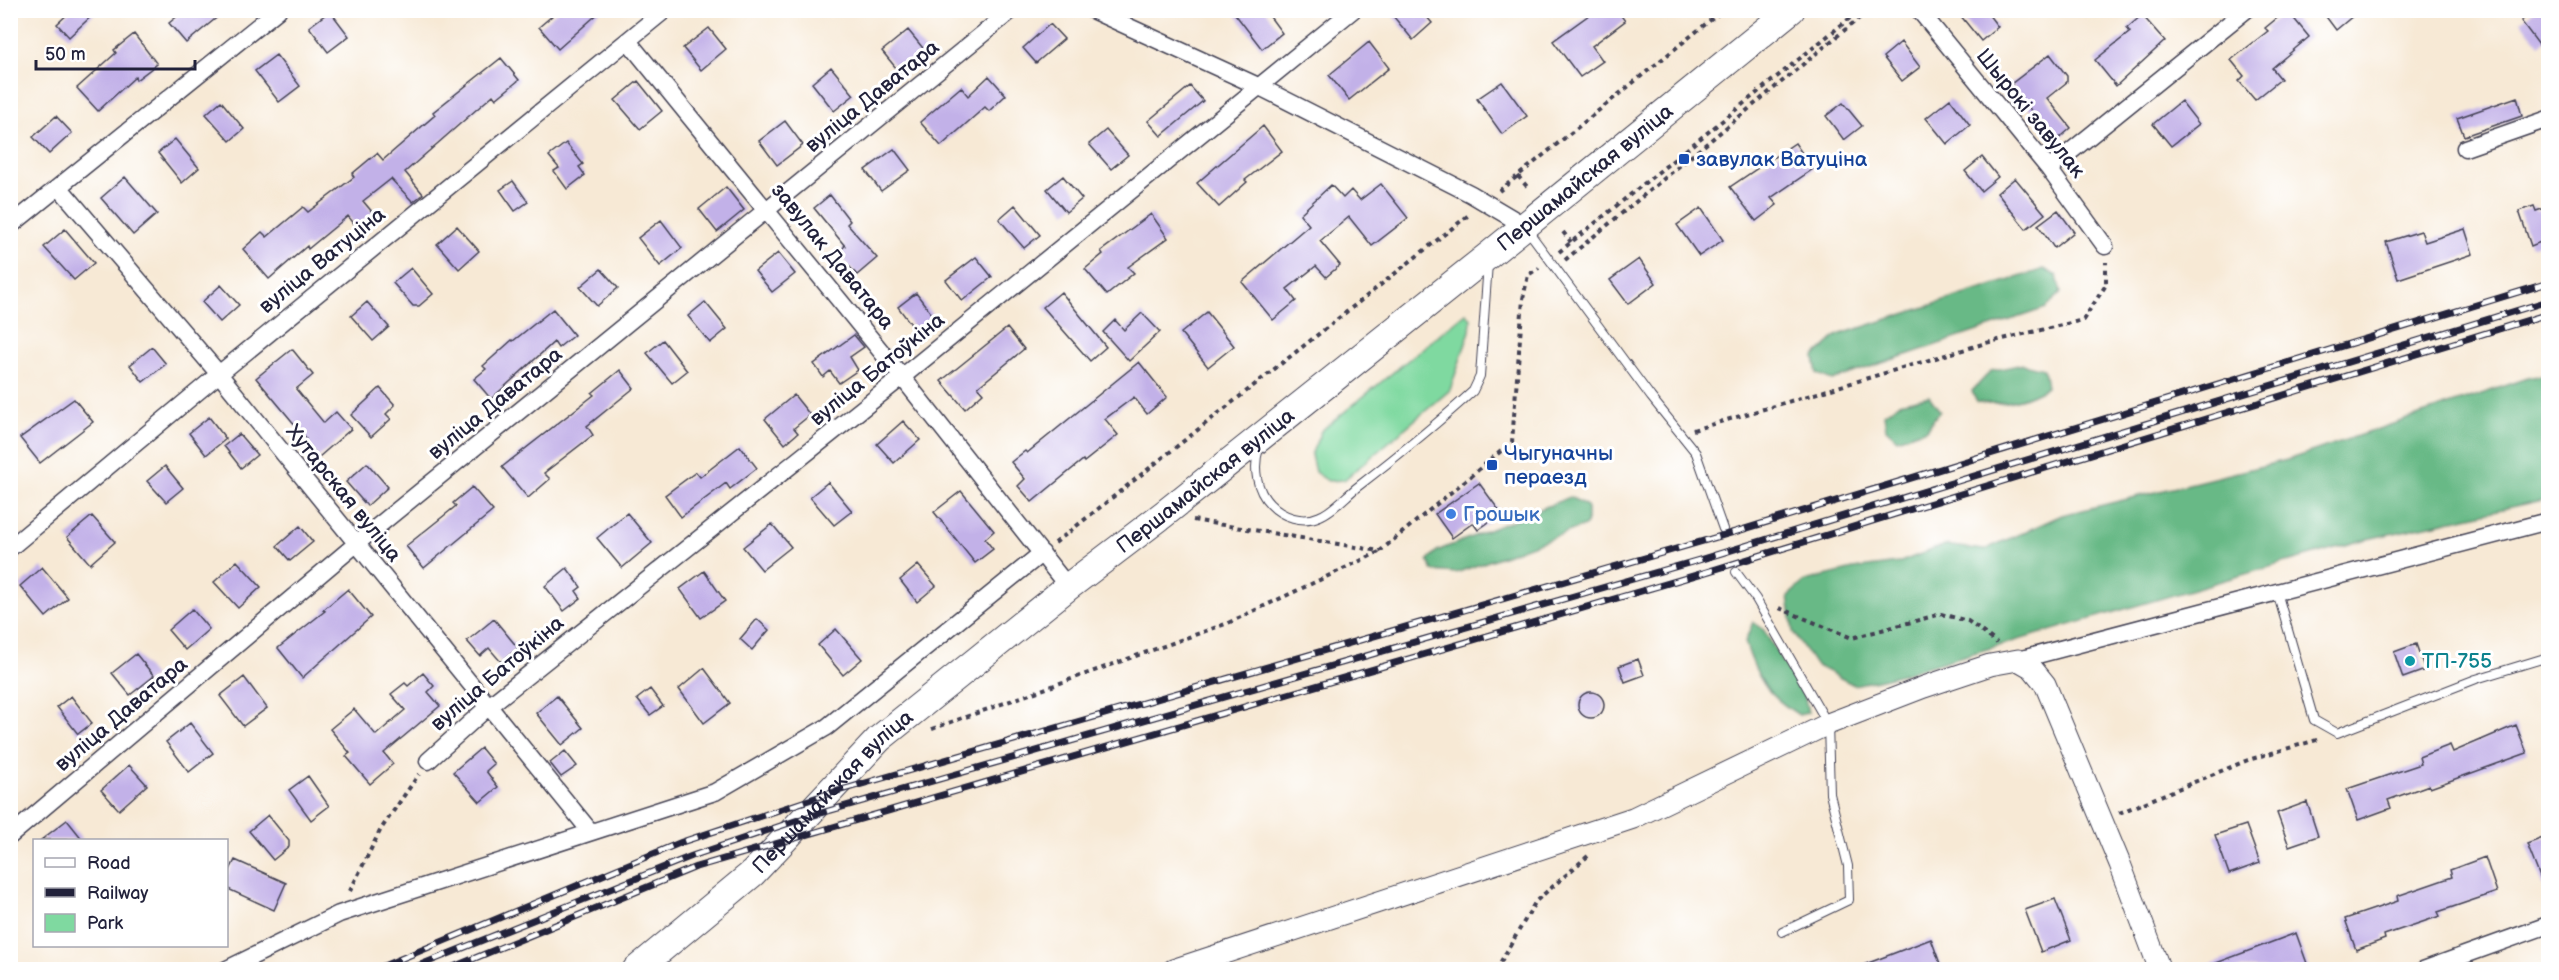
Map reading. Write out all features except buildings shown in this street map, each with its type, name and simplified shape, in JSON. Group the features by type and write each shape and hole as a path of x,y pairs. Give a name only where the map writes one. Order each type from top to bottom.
{"main road":[{"name":"Першамайская вуліца","path":"636,969 705,915 753,873 879,739 1489,255 1791,10"}],"street":[{"path":"10,226 278,10"},
{"name":"вуліца Ватуціна","path":"10,548 219,374 665,10"},
{"name":"вуліца Даватара","path":"10,836 356,544 1012,10"},
{"path":"1092,10 1260,87 1485,201 1525,226"},
{"name":"вуліца Батоўкіна","path":"428,761 489,706 903,377 1353,10"},
{"name":"Шырокі завулак","path":"1918,10 2049,169 2105,246"},
{"path":"2049,169 2246,10"},
{"name":"завулак Даватара","path":"628,41 903,377 1068,587"},
{"path":"2465,148 2548,119"},
{"name":"Хутарская вуліца","path":"59,187 219,374 590,831"},
{"path":"1173,969 1633,818 1827,724 1990,665 2018,660 2548,521"},
{"path":"225,969 339,914 715,792 827,727 1042,553"},
{"path":"2018,660 2032,668 2045,684 2160,969"},
{"path":"2423,969 2548,925"}],"lane":[{"path":"1525,226 1696,453 1724,529"},
{"path":"1264,434 1256,458 1257,483 1266,500 1276,510 1293,519 1320,517 1398,455 1473,390 1480,376 1483,356 1489,255"},
{"path":"1736,572 1756,599 1827,724 1830,794 1848,866 1849,900 1782,932"},
{"path":"2277,592 2314,720 2337,733 2476,679 2548,657"}],"path":[{"path":"1042,553 1518,176 1723,10"},
{"path":"929,730 1228,623 1380,551 1512,442 1523,299 1528,275 1860,10"},
{"path":"1555,268 1869,10"},
{"path":"1518,176 1528,189"},
{"path":"1563,232 1571,242"},
{"path":"1681,434 1986,343 2083,320 2106,285 2105,246"},
{"path":"1164,514 1380,551"},
{"path":"1756,599 1852,638 1941,614 1968,621 2018,660"},
{"path":"2101,820 2248,760 2337,733"},
{"path":"339,914 381,829 428,761"},
{"path":"1496,969 1536,901 1597,848"}],"green space":[{"path":"2044,269 2057,276 2061,293 2046,308 1832,380 1817,374 1814,357 1838,335"},
{"path":"1466,313 1471,319 1470,331 1450,390 1344,480 1328,481 1315,472 1311,455 1321,431"},
{"path":"2023,364 2044,369 2047,387 2013,401 1977,402 1972,391 1991,371"},
{"path":"2548,375 2548,499 2363,540 1891,677 1854,685 1815,665 1793,632 1788,596 1805,581 1853,569 1898,563 1944,545 1984,550 2062,515 2287,460 2531,377"},
{"path":"1929,396 1940,411 1926,429 1897,439 1886,429 1884,414 1899,403"},
{"path":"1570,497 1587,506 1587,525 1456,573 1433,571 1428,560 1437,551"},
{"path":"1753,622 1763,629 1805,698 1808,713 1799,715 1788,708 1771,693 1759,676 1745,642"}],"railway":[{"path":"374,970 682,842 824,795 1738,531 2548,283"},
{"path":"408,970 692,856 804,818 1699,560 2548,301"},
{"path":"446,970 696,867 1703,573 2548,314"}],"place":[{"name":"завулак Ватуціна","path":"1684,159"},
{"name":"Чыгуначны пераезд","path":"1492,465"},
{"name":"Грошык","path":"1451,514"},
{"name":"ТП-755","path":"2410,661"}]}
